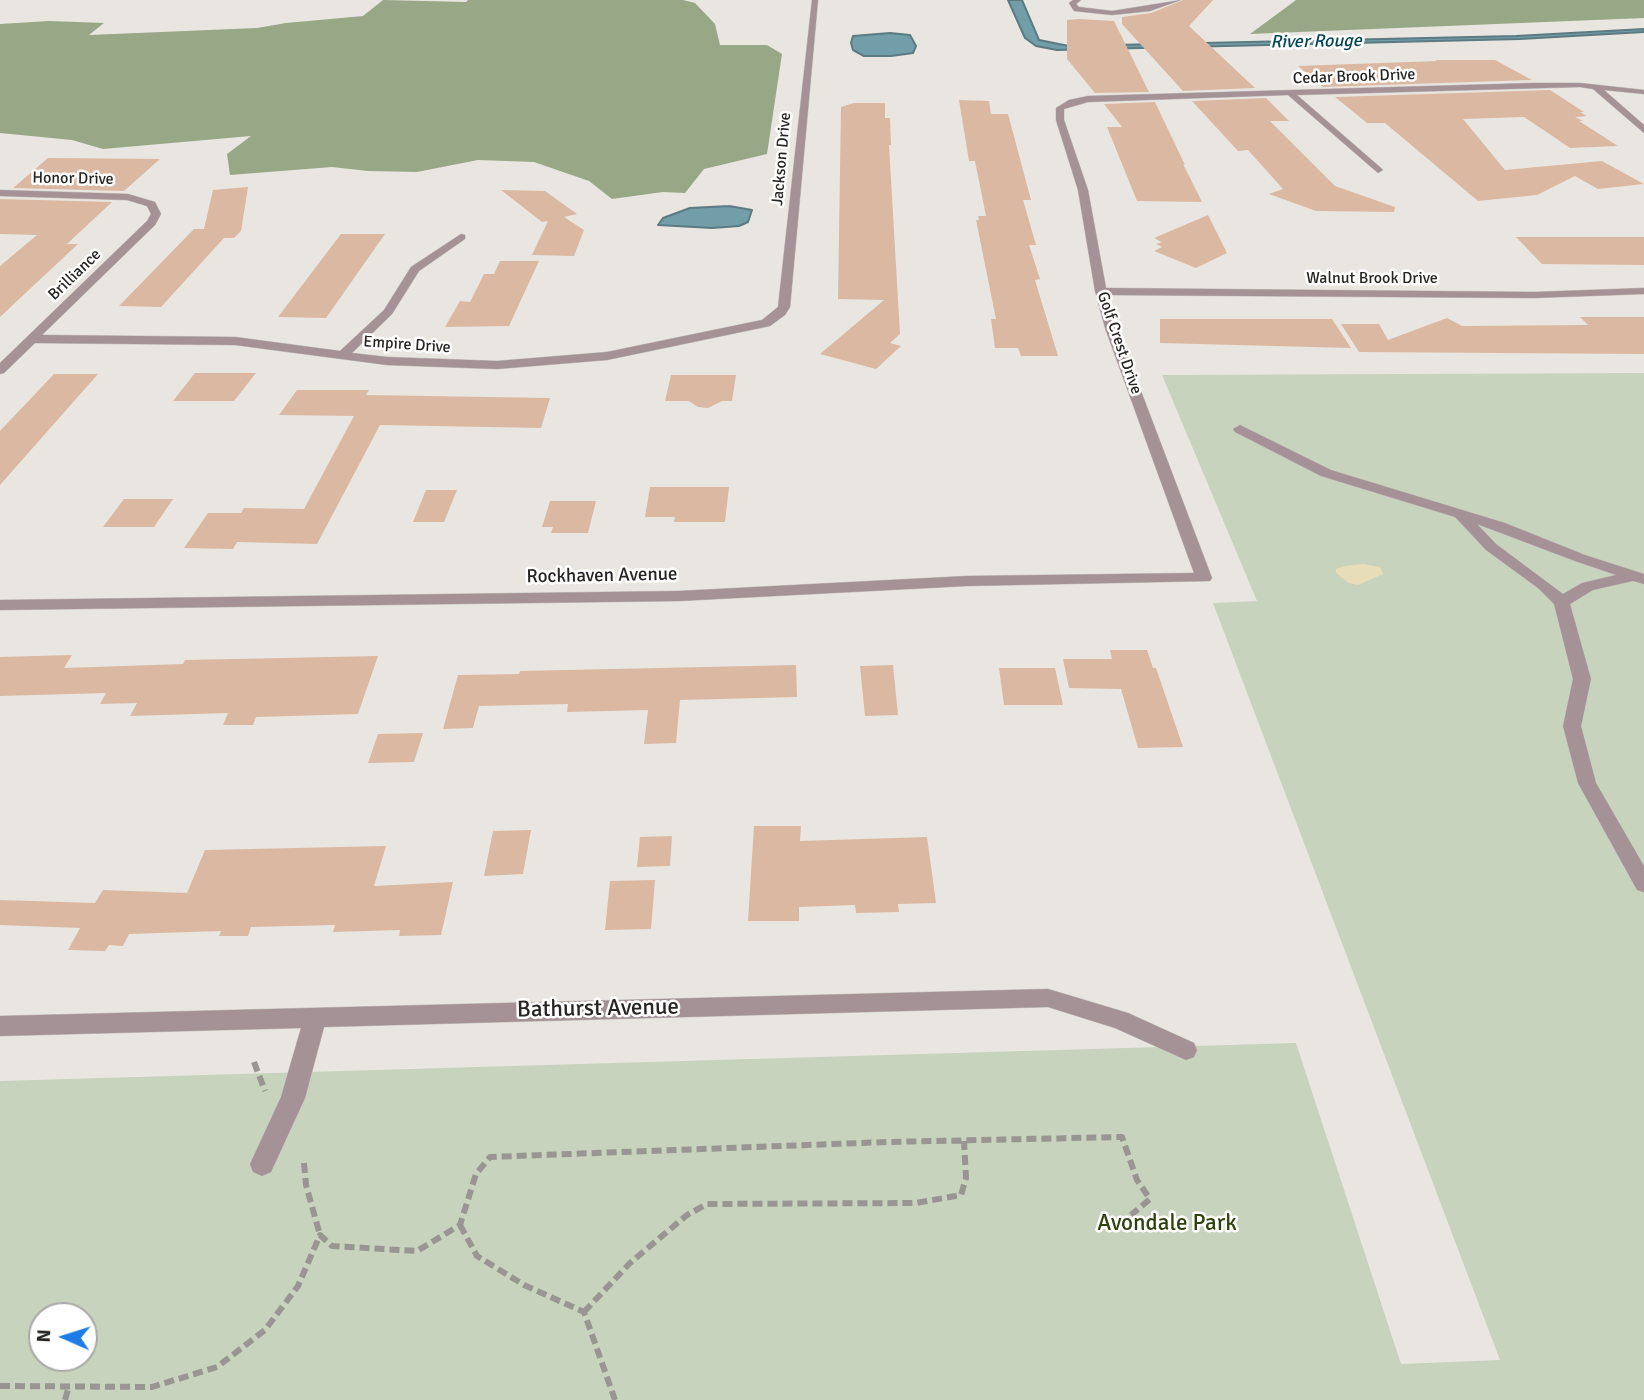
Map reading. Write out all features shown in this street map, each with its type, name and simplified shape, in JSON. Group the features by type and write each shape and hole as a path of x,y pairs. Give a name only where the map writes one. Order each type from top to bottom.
{"street":[{"name":"Jackson Drive","path":"775,318 783,307 815,0"},
{"path":"1078,0 1072,3 1072,6 1101,13 1139,11 1175,1"},
{"path":"1127,1 1175,1"},
{"name":"Cedar Brook Drive","path":"1065,104 1088,99 1533,85 1644,92"},
{"path":"1596,87 1644,130"},
{"path":"1290,93 1378,170"},
{"name":"Golf Crest Drive","path":"1065,104 1058,111 1083,190 1101,291 1111,328 1203,578"},
{"name":"Honor Drive","path":"0,193 118,195 145,201"},
{"name":"Brilliance","path":"0,370 151,223 156,214 155,208 145,201"},
{"path":"343,355 388,312 415,269 461,237"},
{"name":"Walnut Brook Drive","path":"1101,291 1350,295 1524,295 1644,291"},
{"name":"Empire Drive","path":"33,339 234,341 343,355 465,365 573,360 698,339 766,323 775,318"},
{"path":"1240,429 1326,473 1462,517 1500,526 1638,578"},
{"path":"1462,517 1492,547 1544,585 1562,603 1582,679 1572,726 1587,783 1644,884"},
{"name":"Rockhaven Avenue","path":"0,605 680,596 967,581 1203,578"},
{"path":"1562,603 1588,586 1638,578"},
{"name":"Bathurst Avenue","path":"0,1026 1048,999 1120,1020 1186,1050"},
{"path":"262,1164 293,1098 316,1017"}],"path":[{"path":"254,1062 266,1094 261,1104"},
{"path":"304,1163 306,1185 320,1235 332,1247 417,1251 460,1225 476,1174 490,1157 1122,1138 1137,1180 1150,1199 1131,1215"},
{"path":"584,1312 630,1263 687,1215 707,1204 916,1203 961,1195 966,1178 964,1141"},
{"path":"460,1225 477,1256 524,1284 584,1312 615,1400"},
{"path":"0,1386 152,1387 217,1367 265,1330 298,1286 320,1235"},
{"path":"65,1400 69,1386"}],"green space":[{"path":"383,0 683,0 695,3 715,24 720,45 767,45 782,54 767,154 704,169 685,193 663,192 612,199 589,181 534,162 478,160 417,172 332,167 230,175 227,154 251,136 103,149 72,140 0,133 0,24 49,21 104,23 89,35 257,28 363,16"},
{"path":"1296,0 1644,0 1644,18 1250,34"},
{"name":"Avondale Park","path":"1644,373 1644,1400 0,1400 0,1081 1296,1043 1401,1364 1500,1360 1213,603 1257,601 1162,375"}],"sand":[{"path":"1363,564 1380,567 1383,574 1358,585 1349,583 1336,573 1336,569 1345,566"}],"water":[{"name":"River Rouge","path":"1008,0 1022,0 1039,40 1069,46 1516,36 1644,29 1644,32 1520,39 1057,50 1036,46 1025,38"},
{"path":"890,33 910,35 916,46 913,53 864,56 853,50 853,36"},
{"path":"729,206 752,210 748,222 739,226 712,228 658,225 663,218 690,208"}],"building":[{"path":"1183,0 1213,0 1189,26 1255,88 1183,91 1122,24 1122,17 1151,13"},
{"path":"1067,20 1114,21 1149,92 1095,93 1067,59"},
{"path":"1435,60 1495,60 1532,80 1323,87 1298,66 1437,61"},
{"path":"1550,90 1584,112 1580,112 1587,116 1575,117 1583,121 1579,121 1618,146 1570,148 1524,117 1463,119 1505,170 1602,161 1644,184 1598,189 1575,176 1537,195 1478,201 1385,123 1367,123 1335,97"},
{"path":"1266,98 1289,121 1270,121 1335,186 1395,207 1394,212 1316,211 1269,194 1283,189 1248,150 1238,151 1192,101"},
{"path":"959,100 989,101 991,114 1008,114 1031,200 1023,200 1036,245 1029,245 1040,279 1035,280 1058,356 1021,356 1018,348 995,348 991,319 996,319 976,220 979,220 978,216 986,216 975,161 969,161"},
{"path":"1155,102 1202,202 1137,201 1107,127 1122,127 1104,104"},
{"path":"854,103 885,103 885,118 890,118 889,145 900,334 890,343 901,346 876,369 820,354 884,300 838,299 841,107"},
{"path":"48,158 160,159 124,191 13,188"},
{"path":"248,187 241,231 234,238 224,238 161,307 119,306 194,229 204,229 213,190"},
{"path":"501,190 545,191 577,214 564,217 584,230 574,256 532,255 548,221 542,222"},
{"path":"0,199 112,202 67,244 78,244 0,317 0,266 37,235 0,234"},
{"path":"1208,215 1227,253 1196,268 1154,251 1162,247 1156,244 1162,242 1154,238"},
{"path":"341,234 385,234 326,318 278,317"},
{"path":"1516,237 1644,237 1644,265 1542,264"},
{"path":"500,261 539,261 509,326 445,327 460,301 470,302 484,274 494,274"},
{"path":"1580,317 1644,317 1644,354 1359,352 1341,324 1379,324 1388,340 1447,318 1462,326 1588,325"},
{"path":"1160,319 1332,319 1351,348 1160,343"},
{"path":"195,373 256,373 234,401 173,401"},
{"path":"54,374 98,374 0,485 0,431"},
{"path":"671,375 736,375 732,401 722,401 708,408 698,407 689,401 665,401"},
{"path":"297,390 369,390 366,395 550,398 541,428 380,425 317,544 237,542 233,549 184,548 208,513 241,513 244,508 304,509 354,416 279,415"},
{"path":"650,487 729,487 725,522 674,522 675,517 645,517"},
{"path":"426,490 457,490 444,522 413,522"},
{"path":"124,499 173,499 154,527 103,527"},
{"path":"550,501 596,501 588,533 551,533 553,527 542,527"},
{"path":"1110,650 1147,650 1153,668 1156,668 1183,747 1138,748 1121,689 1069,688 1063,659 1112,659"},
{"path":"72,655 64,668 183,664 185,660 378,656 358,714 256,717 253,725 223,725 228,713 130,716 137,703 100,704 106,693 0,696 0,657"},
{"path":"796,665 797,697 680,700 676,743 644,744 648,710 567,712 568,704 479,706 473,728 443,729 458,675 519,674 520,671"},
{"path":"893,665 898,715 865,716 860,666"},
{"path":"999,668 1055,668 1063,705 1004,705"},
{"path":"423,733 414,762 368,763 378,734"},
{"path":"754,826 801,826 800,841 927,837 936,903 898,904 899,912 856,913 855,905 799,907 799,921 748,921"},
{"path":"531,830 523,874 484,876 493,831"},
{"path":"672,836 670,866 637,867 640,837"},
{"path":"386,846 374,886 453,882 441,935 399,936 400,930 333,932 335,925 251,927 248,936 219,936 221,931 129,934 123,946 109,945 105,951 68,950 80,928 0,925 0,900 95,903 103,890 187,893 205,850"},
{"path":"655,880 651,929 605,930 610,881"}]}
